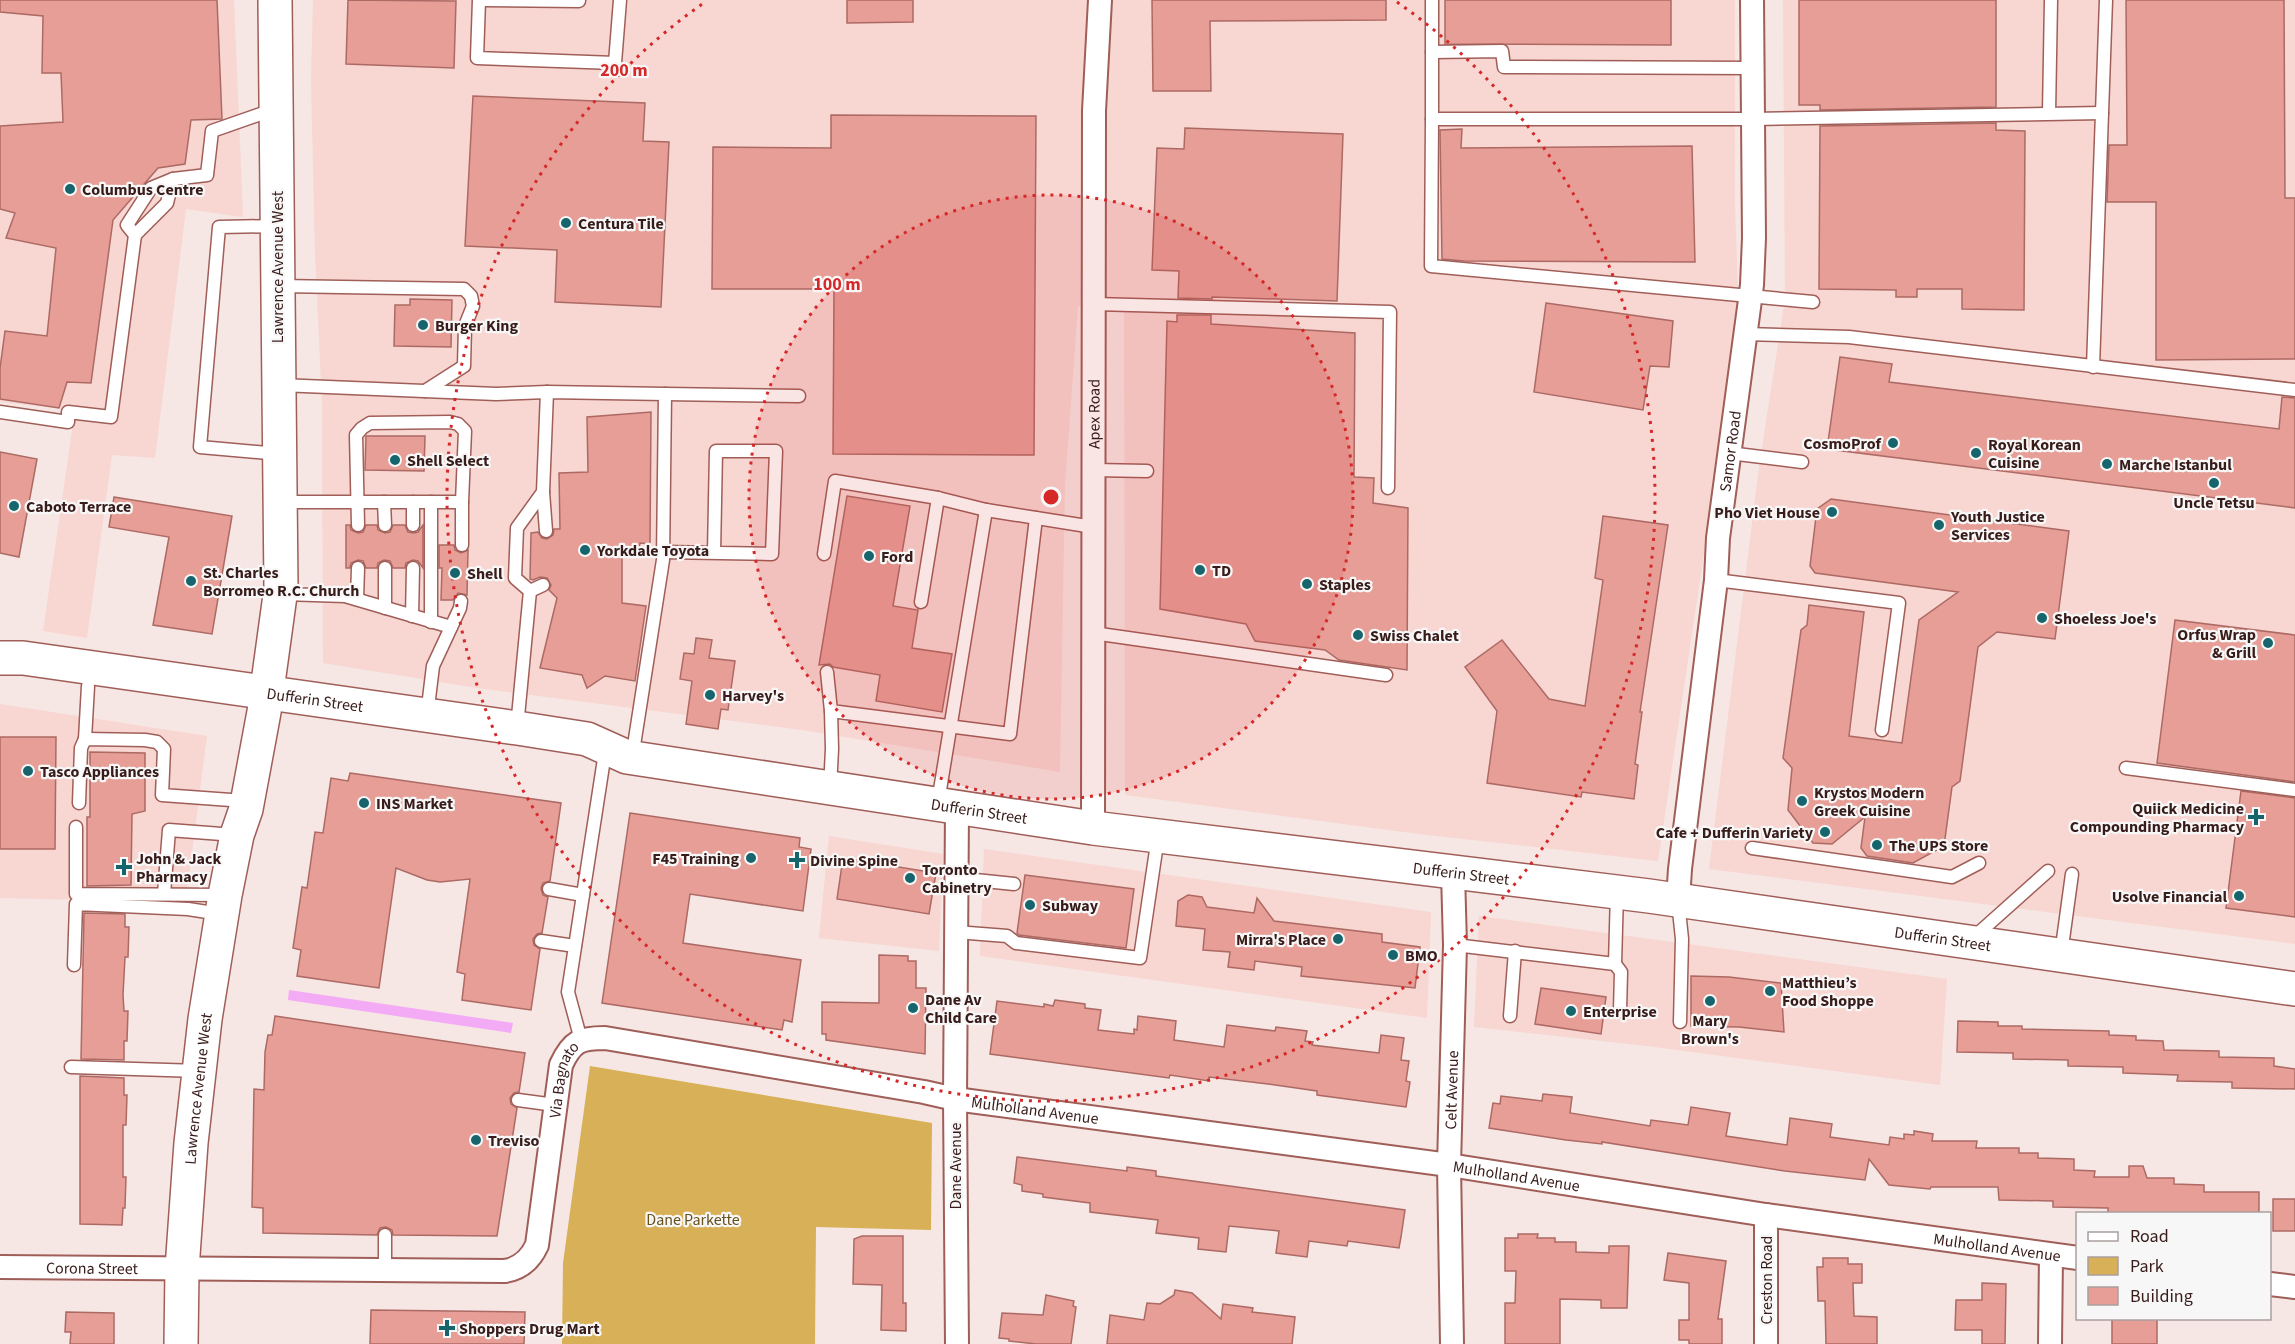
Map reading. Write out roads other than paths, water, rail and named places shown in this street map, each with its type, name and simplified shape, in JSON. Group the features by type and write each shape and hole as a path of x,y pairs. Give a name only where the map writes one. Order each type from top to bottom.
{"main road":[{"name":"Lawrence Avenue West","path":"237,836 230,807 231,800 257,701 281,594 275,0"},
{"name":"Lawrence Avenue West","path":"182,1344 182,1269 191,1143 223,904 237,836 246,809 267,586 280,518"},
{"name":"Dufferin Street","path":"0,658 23,658 585,760 621,758 1158,837 1678,900 2295,989"},
{"name":"Dufferin Street","path":"0,672 88,686 426,716 517,728 587,739 621,758"}],"street":[{"name":"Apex Road","path":"1093,828 1094,111 1100,0"},
{"name":"Samor Road","path":"1678,900 1716,580 1718,538 1750,297 1754,238 1752,0"},
{"name":"Dane Avenue","path":"947,807 956,878 957,1344"},
{"name":"Celt Avenue","path":"1452,1344 1449,1165 1455,945 1453,873"},
{"name":"Via Bagnato","path":"182,1269 504,1271 518,1268 525,1263 537,1245 561,1065 566,1053 581,1040 605,1038 955,1099"},
{"name":"Mulholland Avenue","path":"955,1099 1449,1165 1766,1215 2076,1258"},
{"name":"Creston Road","path":"1766,1215 1766,1344"},
{"path":"2050,1344 2051,1255"},
{"name":"Corona Street","path":"0,1267 182,1269"},
{"path":"2271,1284 2295,1287"}],"lane":[{"path":"480,0 477,58 615,63 620,0"},
{"path":"485,0 579,1"},
{"path":"1432,0 1431,266 1813,302"},
{"path":"2049,113 2051,0"},
{"path":"2093,367 2106,0"},
{"path":"1432,52 1502,51 1504,67 1753,68"},
{"path":"135,235 127,225 152,188 173,179 207,175 212,131 276,109"},
{"path":"1432,119 1753,119 2103,113"},
{"path":"0,412 68,422 68,412 111,417 135,235 167,203 173,179"},
{"path":"277,226 219,227 200,447 279,454"},
{"path":"278,286 464,290 471,296 473,306 465,326 464,366 426,391"},
{"path":"1094,304 1390,312 1388,488"},
{"path":"1745,334 1849,337 2295,390"},
{"path":"279,385 496,394 547,392 799,396"},
{"path":"546,531 543,492 547,392"},
{"path":"581,1040 568,992 583,895 621,758 663,552 665,394"},
{"path":"358,525 356,435 362,428 370,423 450,422 458,424 465,431 462,545"},
{"path":"663,552 714,553 772,554 776,451 716,451 714,553"},
{"path":"1729,453 1802,462"},
{"path":"1094,470 1147,471"},
{"path":"824,554 835,481 938,498 986,510 1093,527"},
{"path":"530,591 515,578 517,528 543,492"},
{"path":"921,602 938,498"},
{"path":"280,518 358,502 462,502"},
{"path":"384,502 385,525"},
{"path":"413,502 413,525"},
{"path":"431,502 431,622"},
{"path":"947,807 949,726 986,510"},
{"path":"831,711 1010,734 1036,518"},
{"path":"357,599 358,568"},
{"path":"385,568 385,608"},
{"path":"412,568 412,616"},
{"path":"1716,580 1899,603 1882,730"},
{"path":"530,591 543,585"},
{"path":"517,728 530,591"},
{"path":"281,594 345,596 451,627"},
{"path":"426,716 433,666 460,608 461,601"},
{"path":"1093,633 1386,675"},
{"path":"827,672 832,749 830,788"},
{"path":"79,803 81,748 86,739 88,686"},
{"path":"86,739 157,742 164,749 162,795 231,800"},
{"path":"2126,768 2295,790"},
{"path":"76,827 76,894 164,894 223,904"},
{"path":"164,894 169,830 237,836"},
{"path":"956,932 1007,936 1016,943 1140,958 1158,837"},
{"path":"1752,848 1952,877 1979,863"},
{"path":"1968,942 2048,871"},
{"path":"2061,955 2072,874"},
{"path":"956,878 1014,884"},
{"path":"549,889 583,895"},
{"path":"1617,892 1615,964 1621,972 1620,1011"},
{"path":"1678,900 1682,939 1680,1022"},
{"path":"74,965 76,904 188,909 223,904"},
{"path":"541,941 575,946"},
{"path":"1455,945 1615,964"},
{"path":"1510,1016 1515,951"},
{"path":"71,1067 200,1071"},
{"path":"518,1100 555,1105"},
{"path":"385,1235 385,1271"}],"place":[{"name":"Columbus Centre","path":"70,189"},
{"name":"Centura Tile","path":"566,223"},
{"name":"Burger King","path":"423,325"},
{"name":"CosmoProf","path":"1893,443"},
{"name":"Royal Korean Cuisine","path":"1976,453"},
{"name":"Shell Select","path":"395,460"},
{"name":"Marche Istanbul","path":"2107,464"},
{"name":"Uncle Tetsu","path":"2214,483"},
{"name":"Caboto Terrace","path":"14,506"},
{"name":"Pho Viet House","path":"1832,512"},
{"name":"Youth Justice Services","path":"1939,525"},
{"name":"Yorkdale Toyota","path":"585,550"},
{"name":"Ford","path":"869,556"},
{"name":"TD","path":"1200,570"},
{"name":"Shell","path":"455,573"},
{"name":"St. Charles Borromeo R.C. Church","path":"191,581"},
{"name":"Staples","path":"1307,584"},
{"name":"Shoeless Joe's","path":"2042,618"},
{"name":"Swiss Chalet","path":"1358,635"},
{"name":"Orfus Wrap & Grill","path":"2268,643"},
{"name":"Harvey's","path":"710,695"},
{"name":"Tasco Appliances","path":"28,771"},
{"name":"Krystos Modern Greek Cuisine","path":"1802,801"},
{"name":"INS Market","path":"364,803"},
{"name":"Quiick Medicine Compounding Pharmacy","path":"2256,817"},
{"name":"Cafe + Dufferin Variety","path":"1825,832"},
{"name":"The UPS Store","path":"1877,845"},
{"name":"F45 Training","path":"751,858"},
{"name":"Divine Spine","path":"797,860"},
{"name":"John & Jack Pharmacy","path":"124,867"},
{"name":"Toronto Cabinetry","path":"910,878"},
{"name":"Usolve Financial","path":"2239,896"},
{"name":"Subway","path":"1030,905"},
{"name":"Mirra's Place","path":"1338,939"},
{"name":"BMO","path":"1393,955"},
{"name":"Matthieu’s Food Shoppe","path":"1770,991"},
{"name":"Mary Brown's","path":"1710,1001"},
{"name":"Dane Av Child Care","path":"913,1008"},
{"name":"Enterprise","path":"1571,1011"},
{"name":"Treviso","path":"476,1140"},
{"name":"Shoppers Drug Mart","path":"447,1328"}],"park label":[{"name":"Dane Parkette","path":"693,1219"}]}
